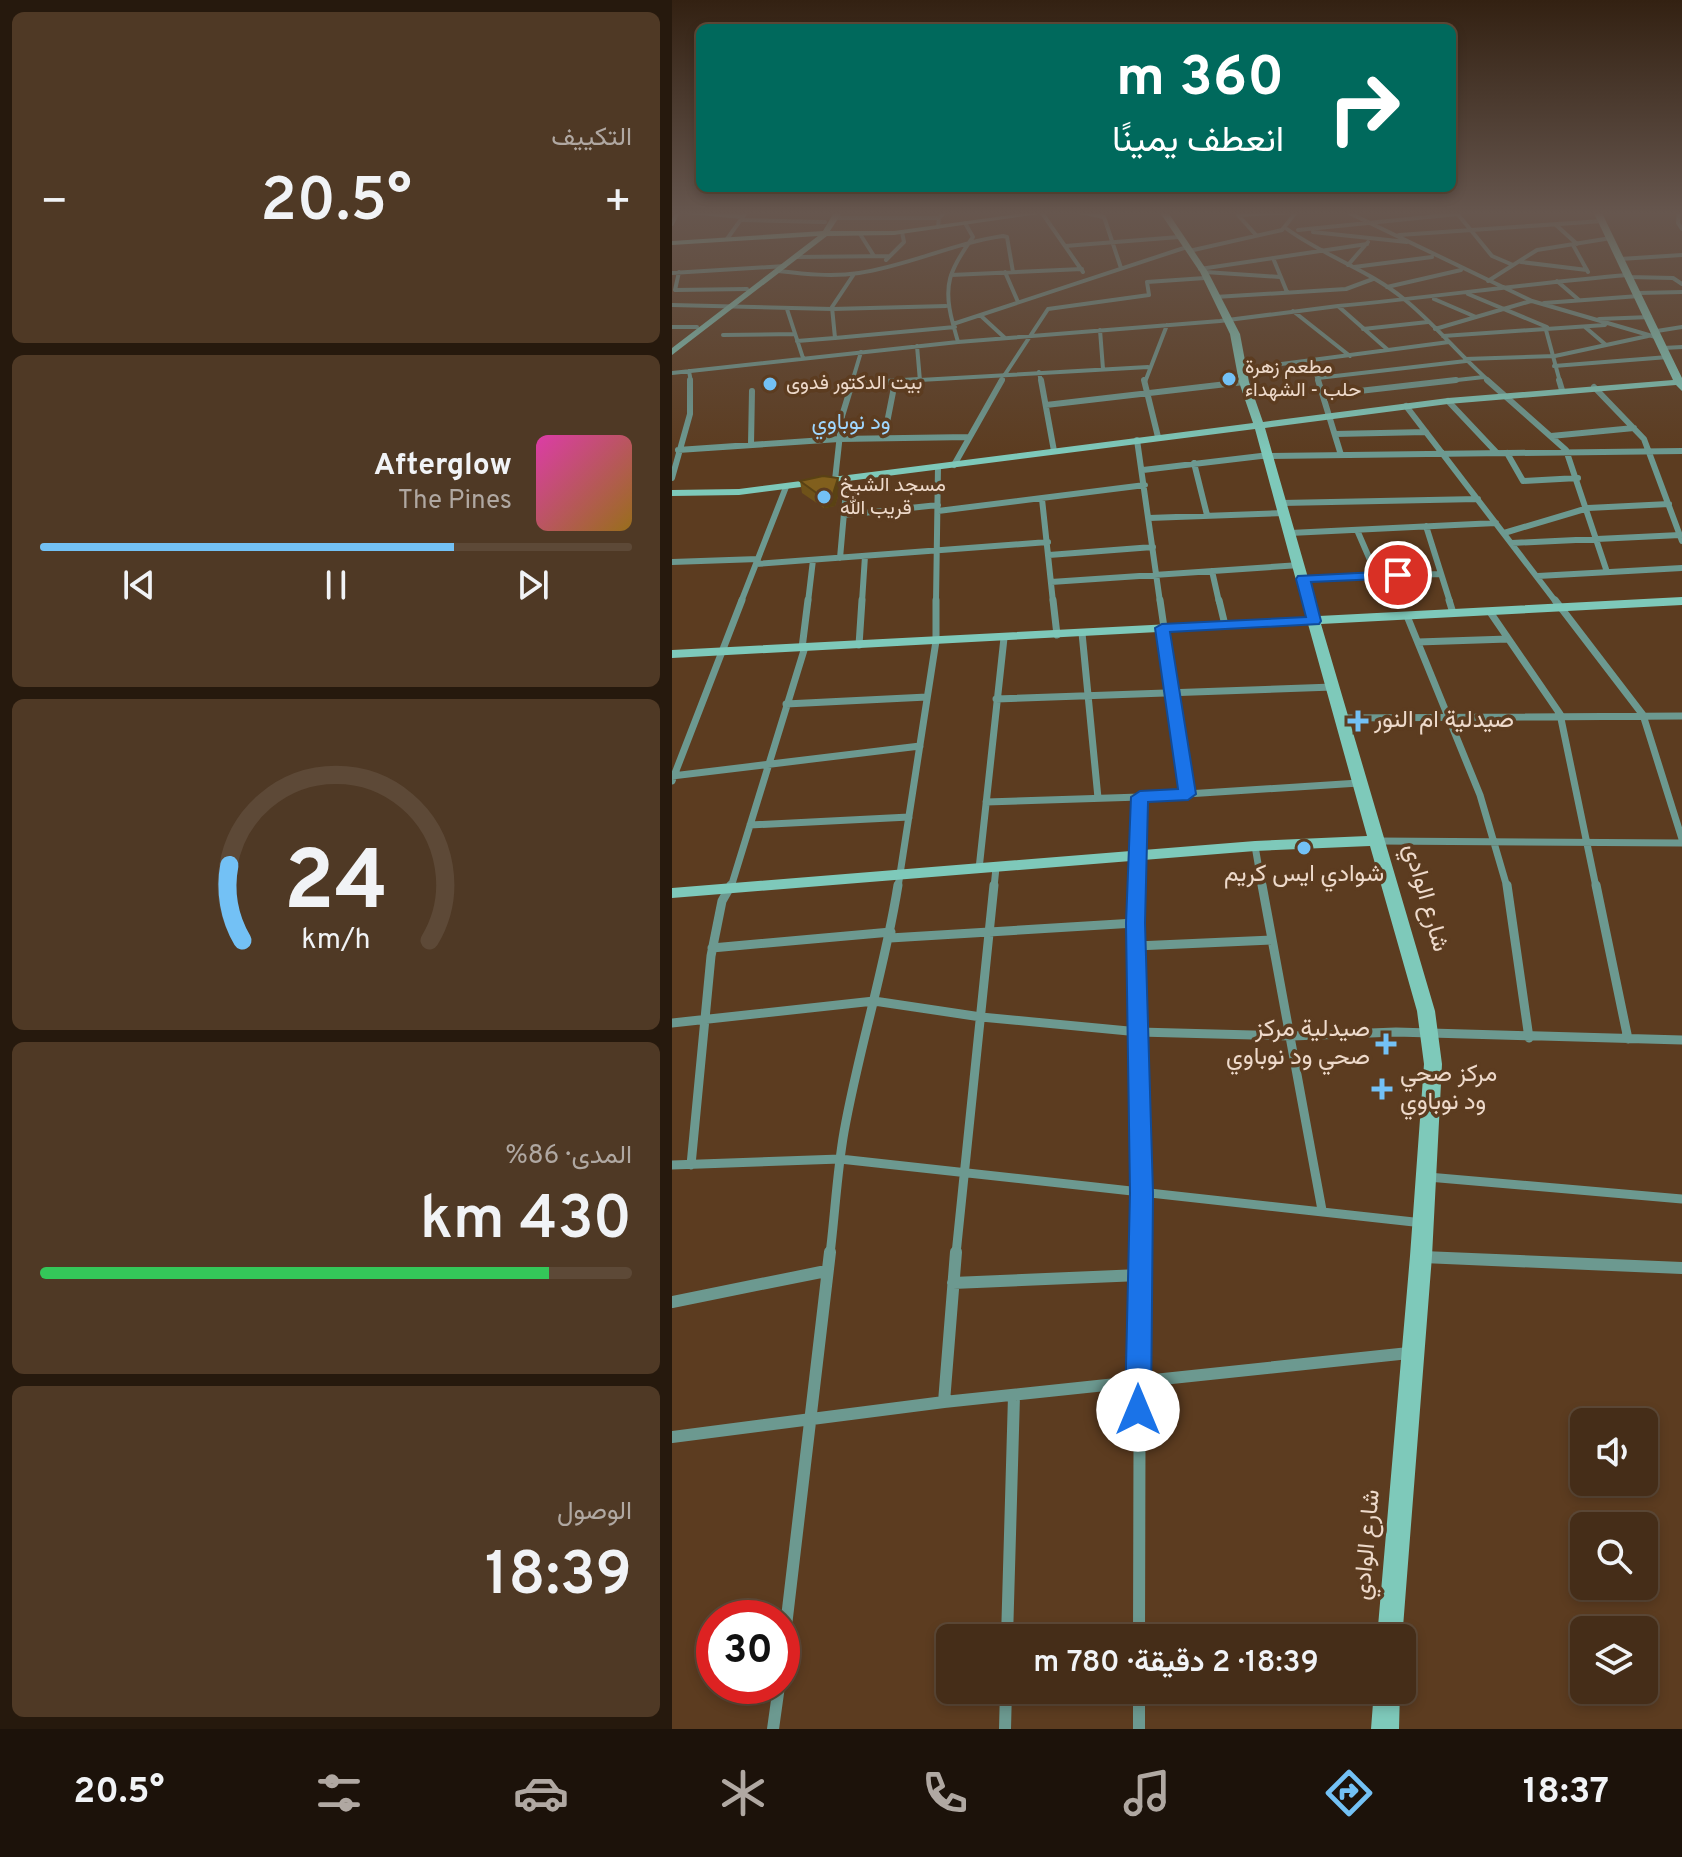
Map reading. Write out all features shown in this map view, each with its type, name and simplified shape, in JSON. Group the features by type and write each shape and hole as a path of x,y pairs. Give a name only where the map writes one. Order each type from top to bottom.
{"main road":[{"path":"672,345 744,292"},
{"path":"672,352 748,292"},
{"name":"شارع الوادي","path":"1212,292 1229,320 1260,424 1430,1034 1433,1064 1421,1256 1391,1624"},
{"path":"672,493 732,493 786,487 1448,401 1680,381 1639,294"},
{"path":"672,654 1682,601"},
{"path":"672,893 1255,846 1377,841"},
{"path":"1385,1729 1386,1704"}],"street":[{"path":"673,305 690,292"},
{"path":"835,338 832,309 843,292"},
{"path":"948,292 946,306 958,342"},
{"path":"1014,292 1018,302"},
{"path":"797,341 954,325 1050,292"},
{"path":"1048,309 1149,295 1151,292"},
{"path":"1215,297 1292,292"},
{"path":"1394,292 1568,452 1607,572"},
{"path":"672,373 958,342 1229,320 1473,292"},
{"path":"1512,292 1532,301 1682,347"},
{"path":"1569,292 1579,300"},
{"path":"954,465 1005,374 1048,309 1046,293"},
{"path":"1467,293 1549,329"},
{"path":"1539,303 1681,293"},
{"path":"1430,297 1476,317"},
{"path":"1435,329 1532,301"},
{"path":"673,305 787,309 946,306"},
{"path":"1338,306 1388,350"},
{"path":"787,309 803,358"},
{"path":"1293,311 1350,356"},
{"path":"980,315 1005,338"},
{"path":"1591,319 1650,317"},
{"path":"1363,329 1428,322"},
{"path":"1158,437 1144,379 1167,325"},
{"path":"1443,336 1610,325"},
{"path":"672,327 697,327"},
{"path":"1585,327 1606,345"},
{"path":"1554,366 1659,342 1682,327"},
{"path":"1549,329 1554,366 1562,390"},
{"path":"1100,330 1103,369"},
{"path":"723,335 795,334"},
{"path":"1046,405 1149,392 1310,361 1449,342"},
{"path":"1318,378 1466,360 1555,356 1606,345 1659,342"},
{"path":"917,346 920,381"},
{"path":"840,558 844,515 839,439 842,412 861,352"},
{"path":"1310,361 1324,395 1341,455"},
{"path":"851,384 1148,367"},
{"path":"672,478 678,450 693,410 694,396 689,371"},
{"path":"1039,372 1054,451"},
{"path":"1324,395 1484,377"},
{"path":"884,438 895,382"},
{"path":"1512,543 1681,538 1650,452 1634,428 1594,387"},
{"path":"751,444 752,391"},
{"path":"1448,401 1497,453"},
{"path":"1377,841 1682,841 1643,715 1406,406"},
{"path":"1551,436 1634,428"},
{"path":"1335,434 1426,432"},
{"path":"678,450 839,439 969,437"},
{"path":"1137,440 1188,794"},
{"path":"1143,470 1269,455 1682,451"},
{"path":"1507,453 1523,481 1578,478"},
{"path":"1194,463 1207,515"},
{"path":"790,1600 813,1419 840,1159 864,1037 890,935 936,641 938,467"},
{"path":"844,515 1042,499 1145,485"},
{"path":"786,487 673,777 920,746"},
{"path":"1042,499 1057,635"},
{"path":"1149,518 1478,499"},
{"path":"1504,533 1588,508 1669,504"},
{"path":"1290,533 1496,523"},
{"path":"1426,526 1453,613"},
{"path":"1357,530 1377,576"},
{"path":"672,562 813,560 1048,542"},
{"path":"1049,555 1153,547"},
{"path":"859,645 865,556"},
{"path":"691,1165 712,948 722,901 730,889 803,648 813,560"},
{"path":"1538,576 1682,568"},
{"path":"1051,582 1212,571 1377,576 1441,574"},
{"path":"1212,571 1225,625"},
{"path":"1490,612 1560,714 1628,1039"},
{"path":"1407,616 1495,840 1523,983 1529,1038"},
{"path":"1082,633 1098,798"},
{"path":"979,869 1004,638"},
{"path":"1418,642 1508,639"},
{"path":"996,699 1334,687"},
{"path":"786,704 927,697"},
{"path":"1340,718 1560,714 1682,716"},
{"path":"986,802 1140,797 1359,783"},
{"path":"1139,1624 1141,1193 1135,923 1140,797"},
{"path":"750,825 909,817"},
{"path":"1255,846 1322,1210"},
{"path":"944,1402 962,1173 996,868"},
{"path":"712,948 890,935 1135,923"},
{"path":"1136,946 1272,940"},
{"path":"672,1023 874,1001 981,1017 1139,1032 1292,1036 1396,1032 1682,1040"},
{"path":"672,1165 840,1159 1423,1223"},
{"path":"1425,1177 1682,1199"},
{"path":"1421,1256 1682,1268"},
{"path":"672,1302 826,1271"},
{"path":"953,1283 1140,1275"},
{"path":"672,1437 944,1402 1414,1353"},
{"path":"1007,1624 1014,1396"},
{"path":"773,1729 776,1704"},
{"path":"1005,1729 1006,1704"},
{"path":"1139,1704 1139,1729"}],"building":[{"path":"823,476 838,478 833,494 822,497 800,481"}],"place":[{"name":"مطعم زهرة حلب - الشهداء","path":"1229,379"},
{"name":"بيت الدكتور فدوى","path":"770,384"},
{"name":"مسجد الشيخ قريب الله","path":"824,497"},
{"name":"صيدلية ام النور","path":"1358,721"},
{"name":"شوادي ايس كريم","path":"1304,848"},
{"name":"صيدلية مركز صحي ود نوباوي","path":"1386,1044"},
{"name":"مركز صحي ود نوباوي","path":"1382,1089"}],"district":[{"name":"ود نوباوي","path":"851,423"}],"route":[{"path":"1138,1410 1141,1193 1135,923 1140,797 1188,794 1162,628 1314,621 1303,579 1398,575"}]}
